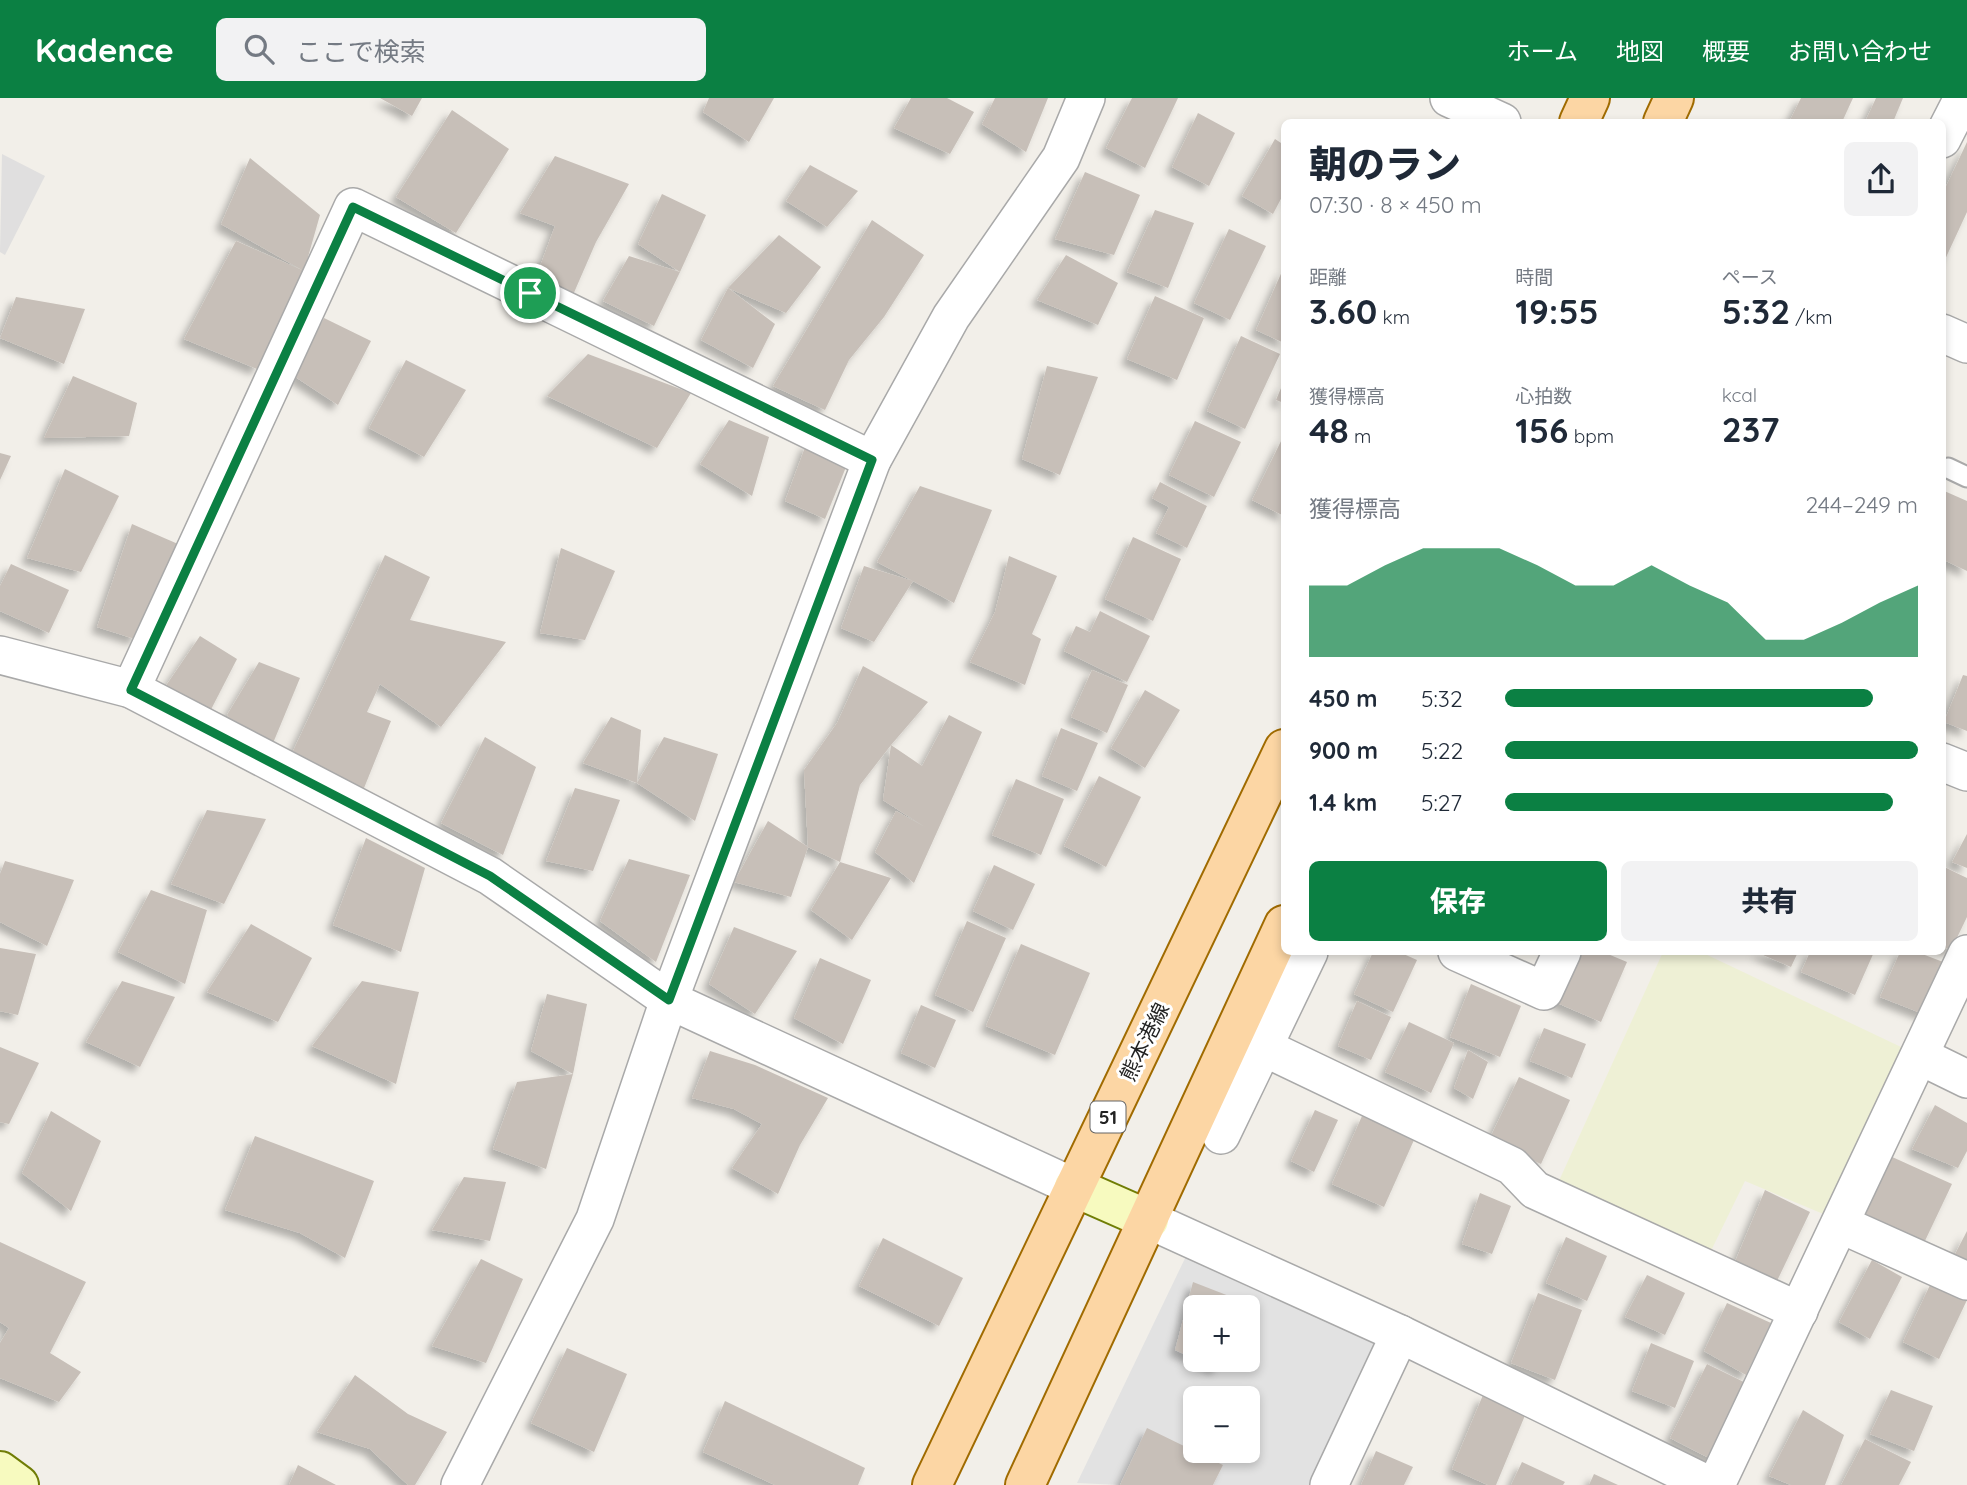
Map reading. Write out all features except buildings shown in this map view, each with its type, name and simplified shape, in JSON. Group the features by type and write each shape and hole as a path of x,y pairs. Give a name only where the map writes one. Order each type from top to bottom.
{"main road":[{"path":"1580,119 1590,98"},
{"path":"1665,119 1675,98"},
{"name":"熊本港線","path":"932,1485 1281,755"},
{"path":"1025,1485 1281,932"}],"street":[{"path":"460,1485 594,1219 669,1000 872,460 951,317 1061,158 1086,98"},
{"path":"1450,98 1496,119"},
{"path":"1946,131 1963,98"},
{"path":"131,690 353,207 872,460"},
{"path":"1946,335 1967,344"},
{"path":"0,655 131,690 490,876 669,1000 1401,1334 1709,1485"},
{"path":"1946,764 1967,772"},
{"path":"1221,1135 1308,955"},
{"path":"1464,955 1544,991 1561,955"},
{"path":"1716,1485 1920,1056 1956,956"},
{"path":"1263,1047 1512,1166 1535,1191 1799,1311"},
{"path":"1920,1056 1967,1079"},
{"path":"1840,1224 1967,1281"},
{"path":"1329,1485 1401,1334"},
{"path":"0,1471 19,1485"}],"lane":[{"path":"1948,468 1967,477"}],"shaded area":[{"path":"2,154 45,176 5,255 0,252"},
{"path":"1189,1250 1380,1343 1312,1485 1213,1485 1223,1465 1219,1463 1260,1463 1260,1386 1183,1386 1183,1446 1147,1429 1120,1485 1077,1483"}],"green space":[{"path":"1662,955 1707,955 1920,1056 1828,1216 1745,1181 1708,1257 1558,1183"}],"route":[{"path":"353,207 530,293 872,460 669,1000 490,876 131,690 353,207"}]}
